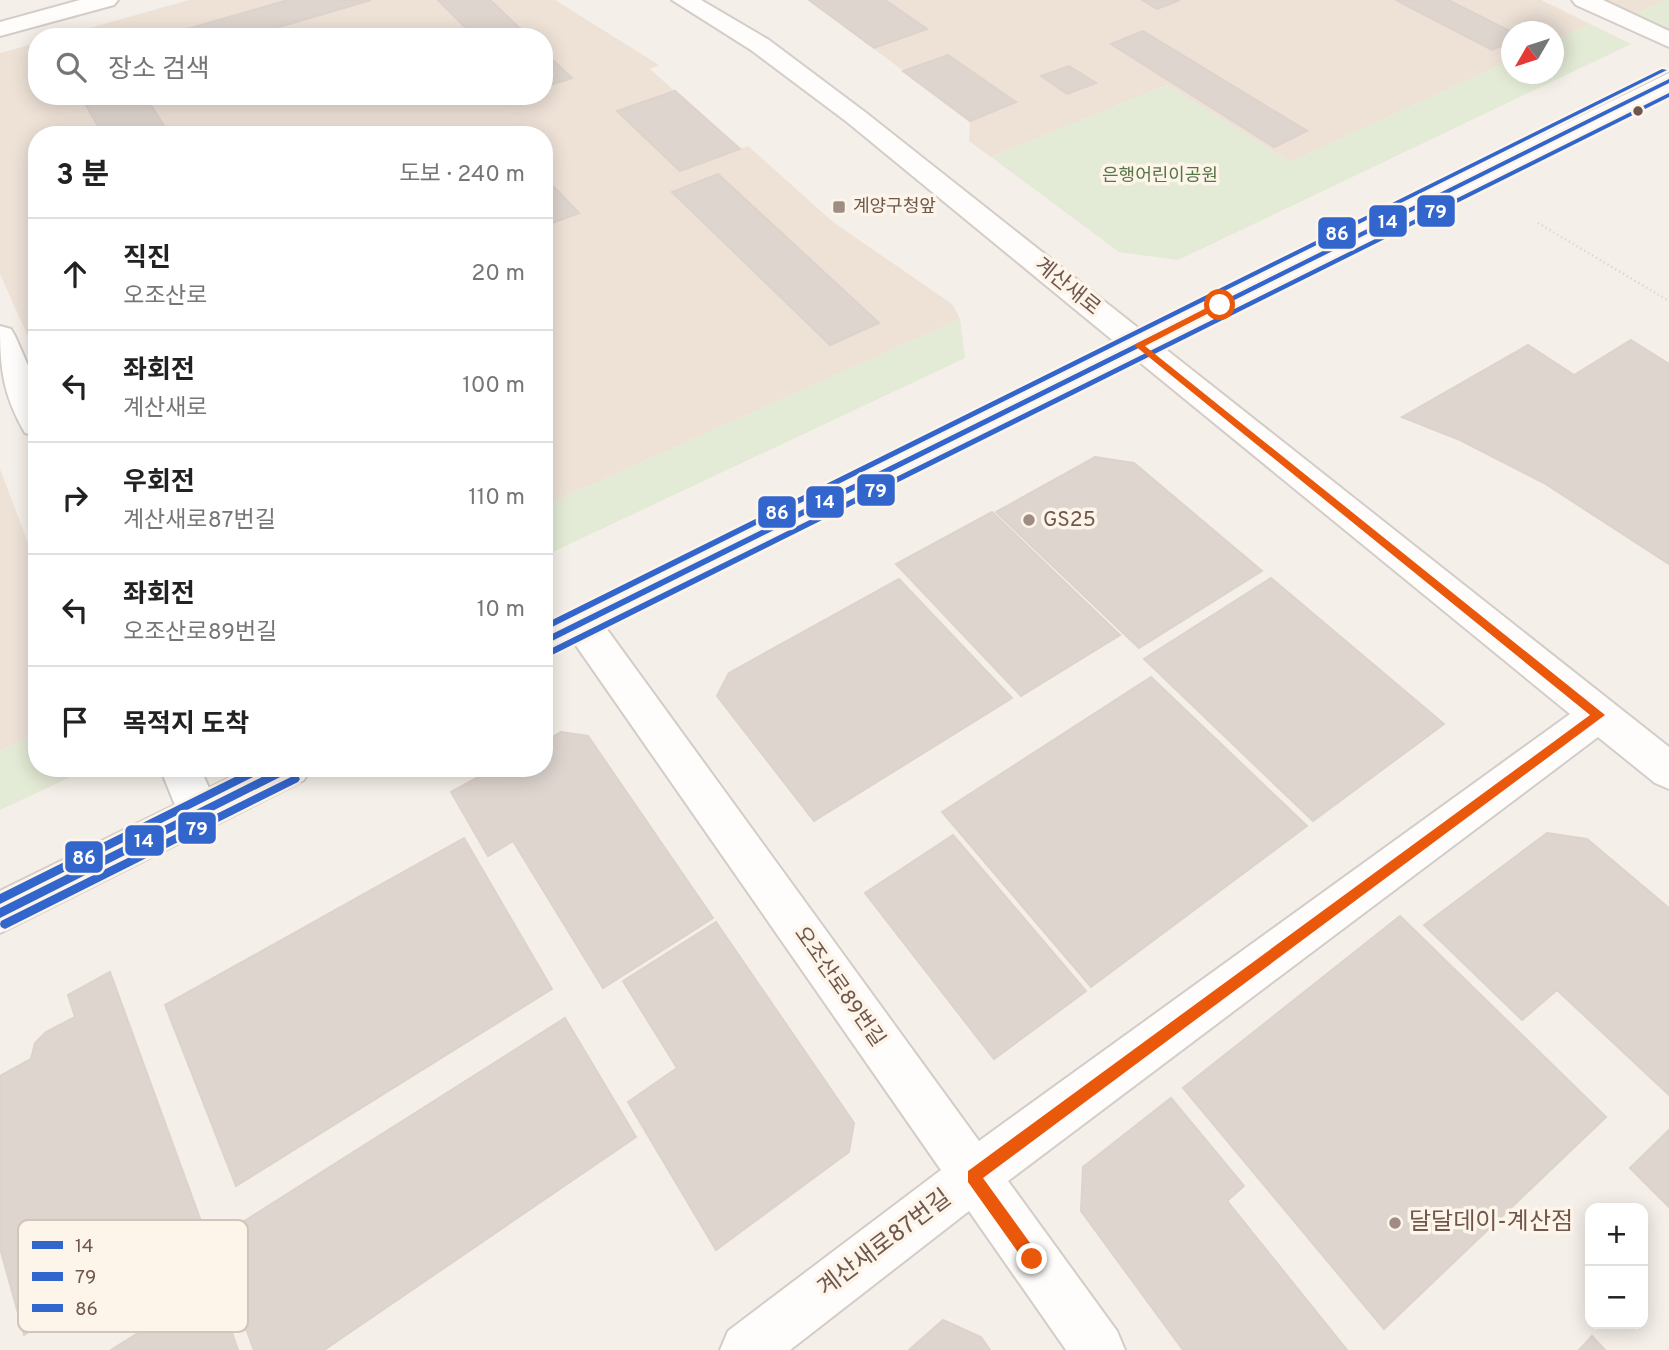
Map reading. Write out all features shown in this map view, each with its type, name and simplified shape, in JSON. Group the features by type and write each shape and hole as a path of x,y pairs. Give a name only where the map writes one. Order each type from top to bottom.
{"street":[{"path":"0,29 106,0"},
{"name":"계산새로","path":"684,0 760,45 856,117 1669,771"},
{"path":"1584,0 1669,40"},
{"path":"563,632 1669,81"},
{"path":"0,336 28,403"},
{"name":"오조산로89번길","path":"563,632 973,1177 1098,1350"},
{"name":"계산새로87번길","path":"747,1350 973,1177 1599,715"},
{"path":"184,777 199,813"},
{"path":"0,912 272,777"}],"path":[{"path":"1538,223 1669,302"}],"shaded area":[{"path":"189,0 555,0 659,65 650,69 740,149 748,146 833,222 952,304 960,319 553,502 553,126 28,126 28,337 0,274 0,53 28,45 28,105 553,105 553,28 90,28"},
{"path":"809,0 1541,0 1590,24 1564,36 1564,21 1501,21 1501,65 1290,162 1167,85 991,157 969,141 970,121"},
{"path":"1602,0 1667,0 1634,15"},
{"path":"0,469 28,543 28,738 0,751"}],"green space":[{"path":"1667,0 1669,31 1634,15"},
{"name":"은행어린이공원","path":"1590,24 1631,44 1564,76 1564,36"},
{"name":"은행어린이공원","path":"1501,65 1501,84 1547,84 1178,260 1119,252 991,157 1167,85 1290,162"},
{"path":"960,319 965,358 553,552 553,502"},
{"path":"28,738 28,777 71,777 0,810 0,751"}],"building":[{"path":"288,0 371,0 276,28 190,28"},
{"path":"438,0 490,0 520,28 466,28"},
{"path":"809,0 885,0 927,29 874,48"},
{"path":"1142,0 1180,0 1157,9"},
{"path":"1396,0 1448,0 1501,26 1501,46 1492,50"},
{"path":"1143,31 1307,131 1274,147 1111,44"},
{"path":"948,55 1016,102 970,121 903,71"},
{"path":"553,60 572,78 553,84"},
{"path":"1069,66 1096,83 1067,94 1041,76"},
{"path":"675,91 740,149 680,171 617,111"},
{"path":"86,105 151,105 164,126 98,126"},
{"path":"718,174 879,323 830,345 672,192"},
{"path":"554,187 579,213 553,223"},
{"path":"1631,340 1669,364 1669,564 1544,483 1460,440 1402,417 1528,345 1574,375"},
{"path":"1095,457 1134,463 1262,571 1139,648 996,512"},
{"path":"992,512 1120,635 1021,696 896,564"},
{"path":"1271,578 1444,724 1313,821 1144,659"},
{"path":"899,579 1012,698 814,821 717,696 729,673"},
{"path":"1151,677 1307,826 1091,987 942,812"},
{"path":"561,732 588,736 713,918 603,988 513,841 488,856 451,792 478,777 553,777 553,737"},
{"path":"1547,833 1587,839 1669,908 1669,1095 1557,990 1522,1020 1424,925"},
{"path":"953,835 1086,991 994,1059 865,893"},
{"path":"464,838 552,989 236,1186 165,1005"},
{"name":"달달데이-계산점","path":"1400,916 1606,1117 1384,1329 1183,1088"},
{"path":"716,922 854,1123 849,1152 716,1250 628,1102 677,1068 623,981"},
{"path":"110,972 201,1220 18,1220 18,1313 0,1248 0,1076 31,1059 35,1043 46,1032 75,1017 68,995"},
{"path":"565,1018 636,1137 324,1350 254,1350 247,1332 246,1220"},
{"path":"1171,1098 1244,1186 1227,1201 1347,1350 1183,1350 1081,1211 1083,1167"},
{"path":"1669,1130 1669,1207 1630,1168"},
{"path":"943,1320 981,1337 990,1350 909,1350"},
{"path":"140,1332 232,1332 238,1350 111,1350"},
{"path":"1592,1336 1605,1350 1579,1350"}],"transit line":[{"name":"86","path":"553,624 1664,70"},
{"name":"14","path":"553,638 1669,81"},
{"name":"79","path":"553,651 1669,95"},
{"name":"86","path":"0,899 244,777"},
{"name":"14","path":"0,913 271,777"},
{"name":"79","path":"5,924 295,779"}],"place":[{"name":"계양구청앞","path":"839,207"},
{"name":"GS25","path":"1029,520"},
{"name":"달달데이-계산점","path":"1395,1223"}],"route":[{"path":"1032,1259 973,1177 1599,715 1139,345 1220,305"}]}
